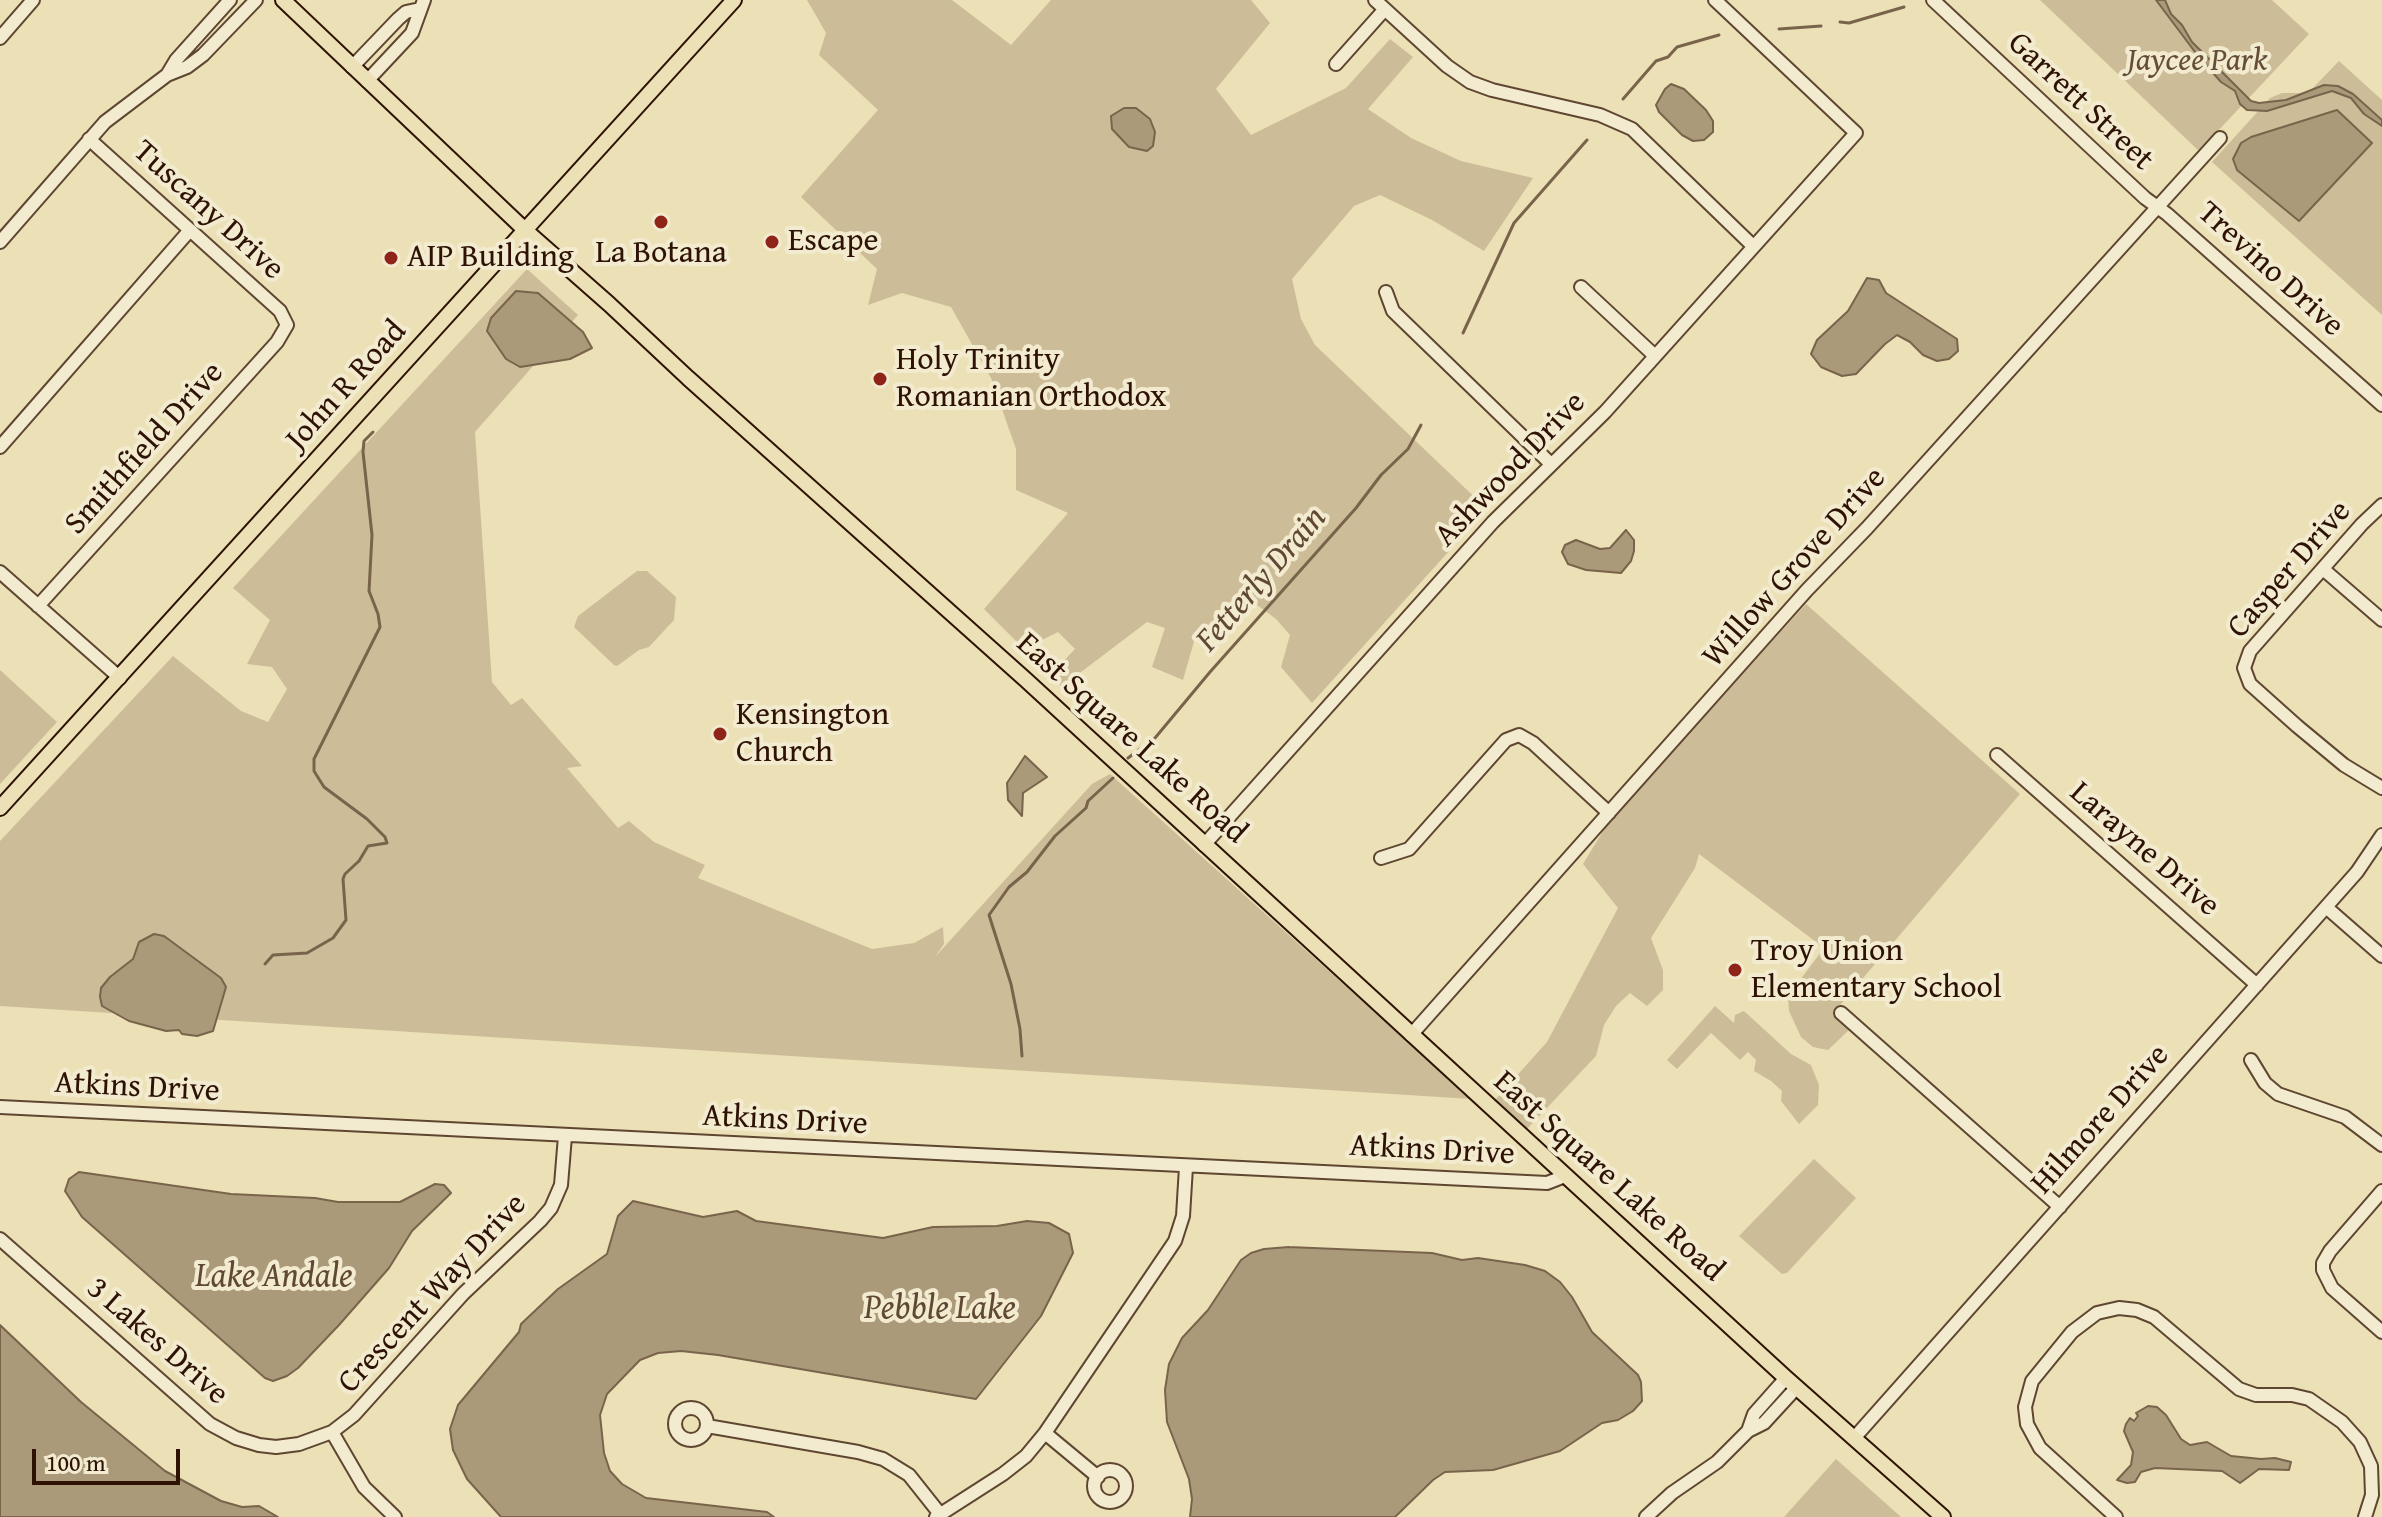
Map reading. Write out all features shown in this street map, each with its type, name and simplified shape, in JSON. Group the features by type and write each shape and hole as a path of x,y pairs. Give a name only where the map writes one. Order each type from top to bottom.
{"main road":[{"name":"East Square Lake Road","path":"283,0 525,230 1026,680 1565,1176 1943,1517"},
{"name":"John R Road","path":"0,808 734,0"}],"street":[{"path":"0,38 33,0"},
{"path":"167,75 176,60 230,0"},
{"path":"0,242 112,115 167,75 187,67 203,55 256,0"},
{"name":"Ashwood Drive","path":"1204,845 1463,555 1605,412 1856,133 1715,0"},
{"name":"Garrett Street","path":"1933,0 2158,207"},
{"path":"352,67 398,19 422,4"},
{"path":"367,81 412,33 422,4"},
{"path":"1336,64 1380,5 1447,66 1470,82 1600,115 1632,129 1753,246"},
{"name":"Willow Grove Drive","path":"1411,1035 1798,601 2220,138"},
{"name":"Tuscany Drive","path":"89,139 280,311 287,325"},
{"name":"Trevino Drive","path":"2158,207 2382,405"},
{"path":"0,447 190,230"},
{"path":"1581,287 1655,356"},
{"path":"1386,292 1393,311 1551,464"},
{"name":"Smithfield Drive","path":"38,606 277,342 287,325"},
{"name":"Casper Drive","path":"2382,505 2250,651 2244,662 2250,684 2333,757 2382,788"},
{"path":"2323,569 2382,620"},
{"path":"0,572 120,678"},
{"path":"1381,858 1409,849 1506,740 1519,735 1533,743 1609,813"},
{"name":"Larayne Drive","path":"1997,755 2257,985"},
{"name":"Hilmore Drive","path":"1855,1437 2357,872 2382,835"},
{"path":"2326,907 2382,956"},
{"path":"1841,1013 2060,1207"},
{"path":"2251,1060 2265,1083 2278,1094 2345,1117 2382,1145"},
{"name":"Atkins Drive","path":"0,1107 1547,1183 1565,1176"},
{"name":"Crescent Way Drive","path":"332,1432 354,1415 450,1307 531,1231 551,1208 561,1185 565,1136"},
{"path":"707,1426 883,1459 909,1475 938,1516 1003,1474 1026,1456 1045,1433 1175,1241 1183,1216 1186,1167"},
{"path":"2382,1191 2330,1251 2323,1263 2323,1270 2332,1288 2382,1332"},
{"name":"3 Lakes Drive","path":"0,1239 220,1430 247,1442 276,1447 299,1444 332,1432"},
{"path":"2116,1517 2101,1512 2040,1448 2027,1424 2025,1407 2028,1389 2042,1366 2085,1320 2110,1309 2137,1310 2154,1317 2239,1389 2256,1395 2301,1396 2321,1405 2342,1422 2360,1442 2377,1486 2376,1504 2365,1517"},
{"path":"1646,1517 1672,1493 1717,1462 1748,1431 1754,1414 1792,1382"},
{"path":"332,1432 364,1487 395,1517"},
{"path":"1045,1433 1098,1477"}],"green space":[{"path":"807,0 952,0 1011,45 1051,0 1251,0 1270,23 1216,89 1251,135 1346,88 1390,39 1413,57 1368,109 1411,138 1461,161 1533,178 1484,251 1432,220 1380,195 1354,206 1292,279 1301,319 1315,345 1487,509 1312,703 1281,667 1290,635 1276,619 1253,602 1197,631 1183,680 1152,667 1165,628 1147,622 1060,688 1058,667 1075,649 1058,632 1024,649 984,609 1068,513 1016,490 1016,449 991,378 951,307 902,293 868,305 877,269 801,197 878,110 819,55 826,33"},
{"name":"Jaycee Park","path":"2040,0 2272,0 2309,34 2199,151"},
{"path":"2339,61 2382,100 2382,315 2212,162 2270,98 2282,93 2311,90"},
{"path":"527,269 578,315 475,432 492,682 511,705 522,698 582,766 567,768 618,828 629,821 654,842 705,865 698,878 872,949 914,943 943,927 944,944 935,957 1092,784 1110,774 1471,1099 0,1006 0,841 173,656 241,711 268,722 287,689 272,667 247,664 270,620 233,588"},
{"path":"637,571 647,571 676,597 674,620 649,647 639,650 617,666 574,627 578,616"},
{"path":"1806,604 2020,794 1835,1011 1850,1029 1828,1050 1813,1047 1801,1037 1789,1011 1788,996 1824,948 1699,854 1695,868 1651,938 1663,970 1663,990 1647,1006 1630,993 1616,1006 1604,1025 1596,1056 1526,1130 1495,1100 1547,1042 1618,908 1583,864 1608,823"},
{"path":"0,670 57,722 0,784"},
{"path":"1715,1006 1734,1023 1735,1015 1744,1011 1791,1054 1811,1065 1819,1085 1818,1105 1799,1124 1781,1101 1782,1091 1754,1071 1756,1060 1748,1052 1740,1060 1711,1033 1677,1069 1667,1060"},
{"path":"1814,1159 1856,1198 1787,1273 1782,1274 1739,1236"},
{"path":"1836,1459 1901,1517 1784,1517"}],"water":[{"path":"2156,0 2165,0 2171,14 2192,42 2251,101 2286,100 2324,85 2338,86 2353,94 2382,120 2382,126 2364,114 2351,98 2332,91 2267,111 2247,110 2240,104 2235,91 2221,82 2198,56"},
{"path":"1671,84 1684,89 1713,121 1713,132 1704,140 1693,141 1682,135 1659,112 1656,105"},
{"path":"1124,108 1136,108 1150,119 1155,132 1153,146 1147,151 1129,147 1112,129 1111,116"},
{"path":"2337,110 2372,143 2299,221 2237,170 2233,159 2241,143 2251,137"},
{"path":"1867,278 1879,280 1886,293 1957,339 1958,351 1949,359 1937,361 1923,355 1897,335 1856,374 1842,376 1821,367 1811,354 1817,340 1848,311"},
{"path":"516,291 538,293 583,332 592,348 570,359 520,367 506,359 487,331 491,318"},
{"path":"1626,530 1634,540 1634,551 1631,561 1621,573 1586,570 1568,564 1562,552 1565,545 1576,540 1600,549 1610,548"},
{"path":"1025,756 1047,777 1023,793 1022,816 1008,800 1007,783"},
{"path":"154,934 164,936 221,978 226,987 213,1031 197,1036 182,1034 179,1030 166,1031 129,1021 102,1006 101,988 133,959 139,942"},
{"name":"Lake Andale","path":"79,1172 231,1194 338,1202 400,1202 435,1184 444,1185 451,1193 412,1231 389,1268 339,1325 298,1368 273,1381 265,1378 82,1217 65,1191 69,1179"},
{"name":"Pebble Lake","path":"633,1201 703,1217 737,1211 756,1221 883,1238 933,1227 997,1226 1027,1221 1049,1223 1069,1234 1073,1253 1041,1316 976,1399 681,1351 658,1353 640,1360 607,1394 600,1415 604,1453 610,1471 622,1484 646,1498 767,1512 774,1517 501,1517 467,1479 453,1450 450,1429 458,1405 519,1332 521,1324 558,1289 607,1254 618,1216"},
{"path":"1289,1247 1432,1253 1462,1260 1478,1258 1525,1265 1545,1271 1560,1282 1572,1297 1592,1332 1638,1375 1642,1401 1633,1411 1618,1420 1602,1423 1560,1451 1493,1470 1445,1472 1395,1517 1190,1517 1192,1499 1189,1479 1167,1422 1165,1390 1169,1364 1182,1338 1208,1310 1241,1260 1264,1249"},
{"path":"0,1325 81,1402 165,1471 221,1501 242,1507 259,1506 278,1517 0,1517"},
{"path":"2148,1406 2157,1407 2166,1415 2181,1439 2190,1445 2207,1442 2231,1456 2291,1462 2289,1470 2259,1469 2240,1483 2222,1471 2155,1468 2141,1472 2135,1482 2117,1480 2131,1465 2133,1452 2124,1431 2126,1424 2130,1418 2134,1421 2138,1416 2136,1413"}],"waterway":[{"path":"1840,22 1849,23 1904,7"},
{"path":"1779,29 1821,26"},
{"path":"1623,99 1656,61 1668,57 1677,47 1719,35"},
{"name":"Fetterly Drain","path":"1463,333 1514,223 1587,140"},
{"name":"Fetterly Drain","path":"1128,758 1155,738 1356,508 1381,475 1408,449 1421,425"},
{"path":"265,964 273,955 307,953 333,938 346,920 345,874 359,861 368,846 387,843 367,819 324,787 314,771 314,759 380,627 369,591 372,535 363,452 364,441 373,432"},
{"name":"Fetterly Drain","path":"1022,1056 1011,984 989,915 1009,887 1027,872 1055,836 1113,778"}],"place":[{"name":"La Botana","path":"661,222"},
{"name":"Escape","path":"772,242"},
{"name":"AIP Building","path":"391,258"},
{"name":"Holy Trinity Romanian Orthodox","path":"880,379"},
{"name":"Kensington Church","path":"720,734"},
{"name":"Troy Union Elementary School","path":"1735,970"}]}
